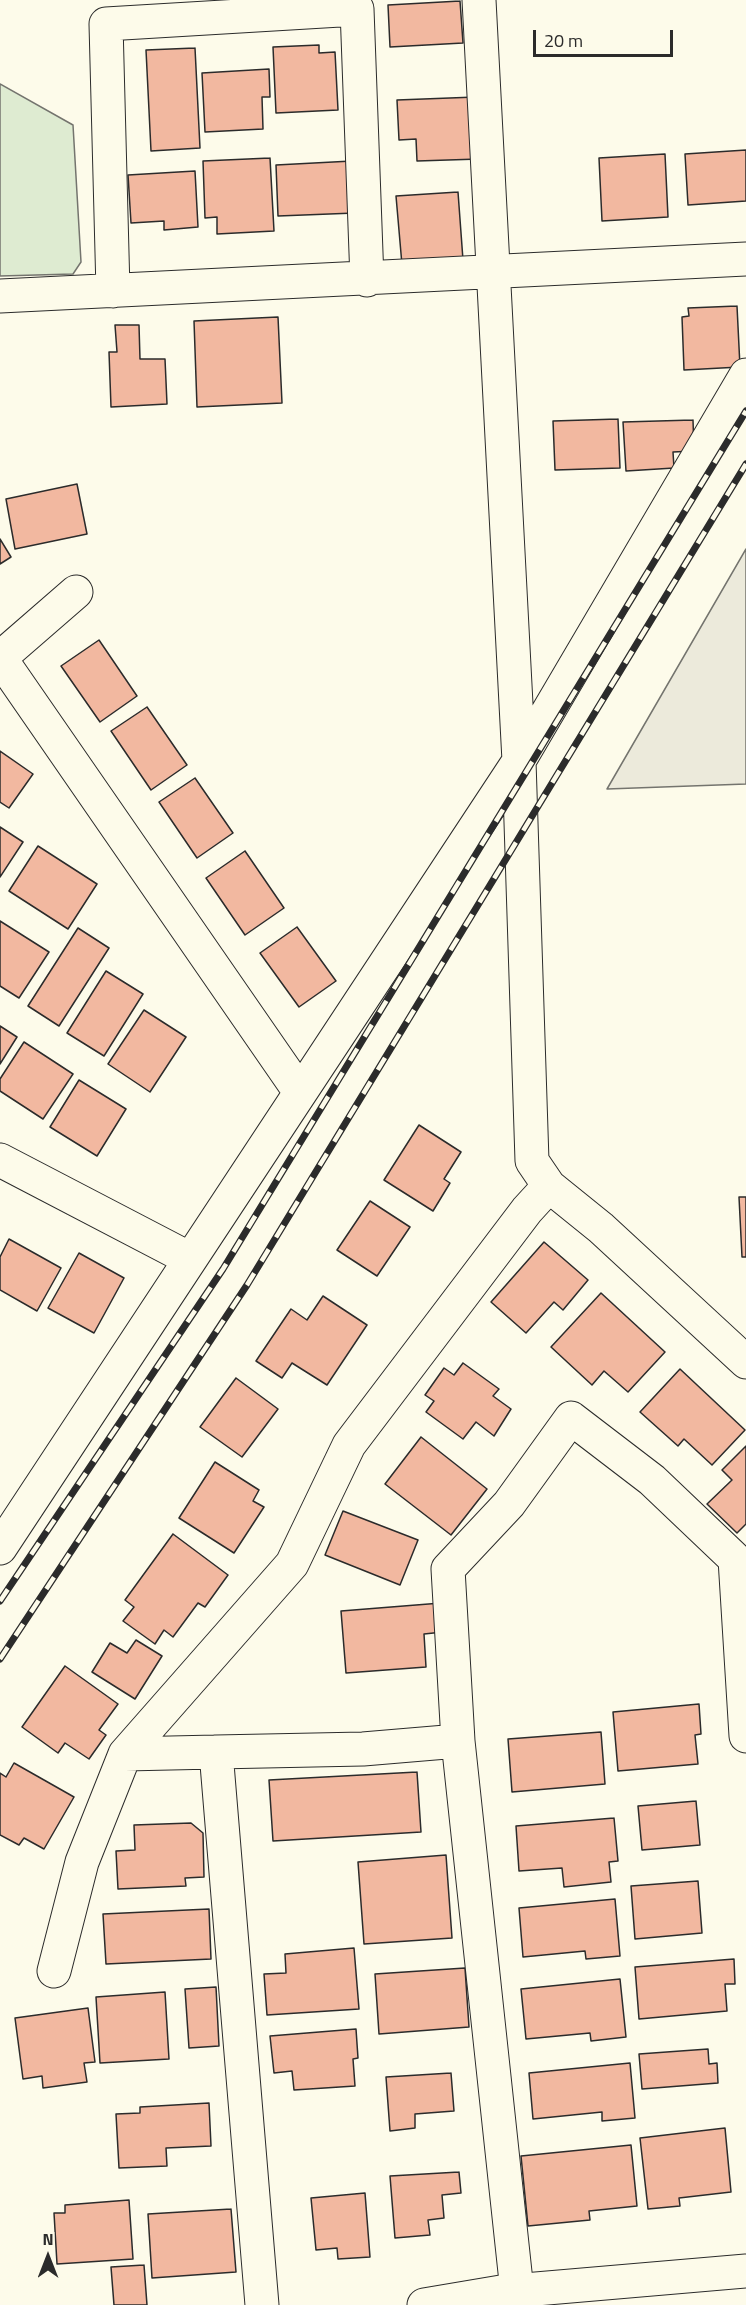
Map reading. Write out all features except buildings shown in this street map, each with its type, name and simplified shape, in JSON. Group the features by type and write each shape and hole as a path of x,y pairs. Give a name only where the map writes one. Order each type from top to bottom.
{"street":[{"path":"479,0 519,761 532,1161 549,1186 601,1228 746,1362"},
{"path":"113,291 106,24 357,9 367,280"},
{"path":"0,297 493,274 746,259"},
{"path":"0,1548 519,761 746,375"},
{"path":"76,592 0,658 300,1092"},
{"path":"0,1160 190,1259"},
{"path":"54,1971 82,1862 125,1754 292,1564 349,1445 520,1219 549,1186"},
{"path":"506,2296 458,1741 448,1569 509,1504 571,1418 652,1480 735,1559 746,1736"},
{"path":"125,1754 363,1749 458,1741"},
{"path":"216,1752 262,2305"},
{"path":"424,2305 746,2271"}],"green space":[{"path":"0,84 73,125 81,262 73,274 0,276"}],"shaded area":[{"path":"746,549 746,784 607,789"}],"railway":[{"path":"0,1601 223,1269 746,411"},
{"path":"0,1659 247,1285 746,464"}]}
